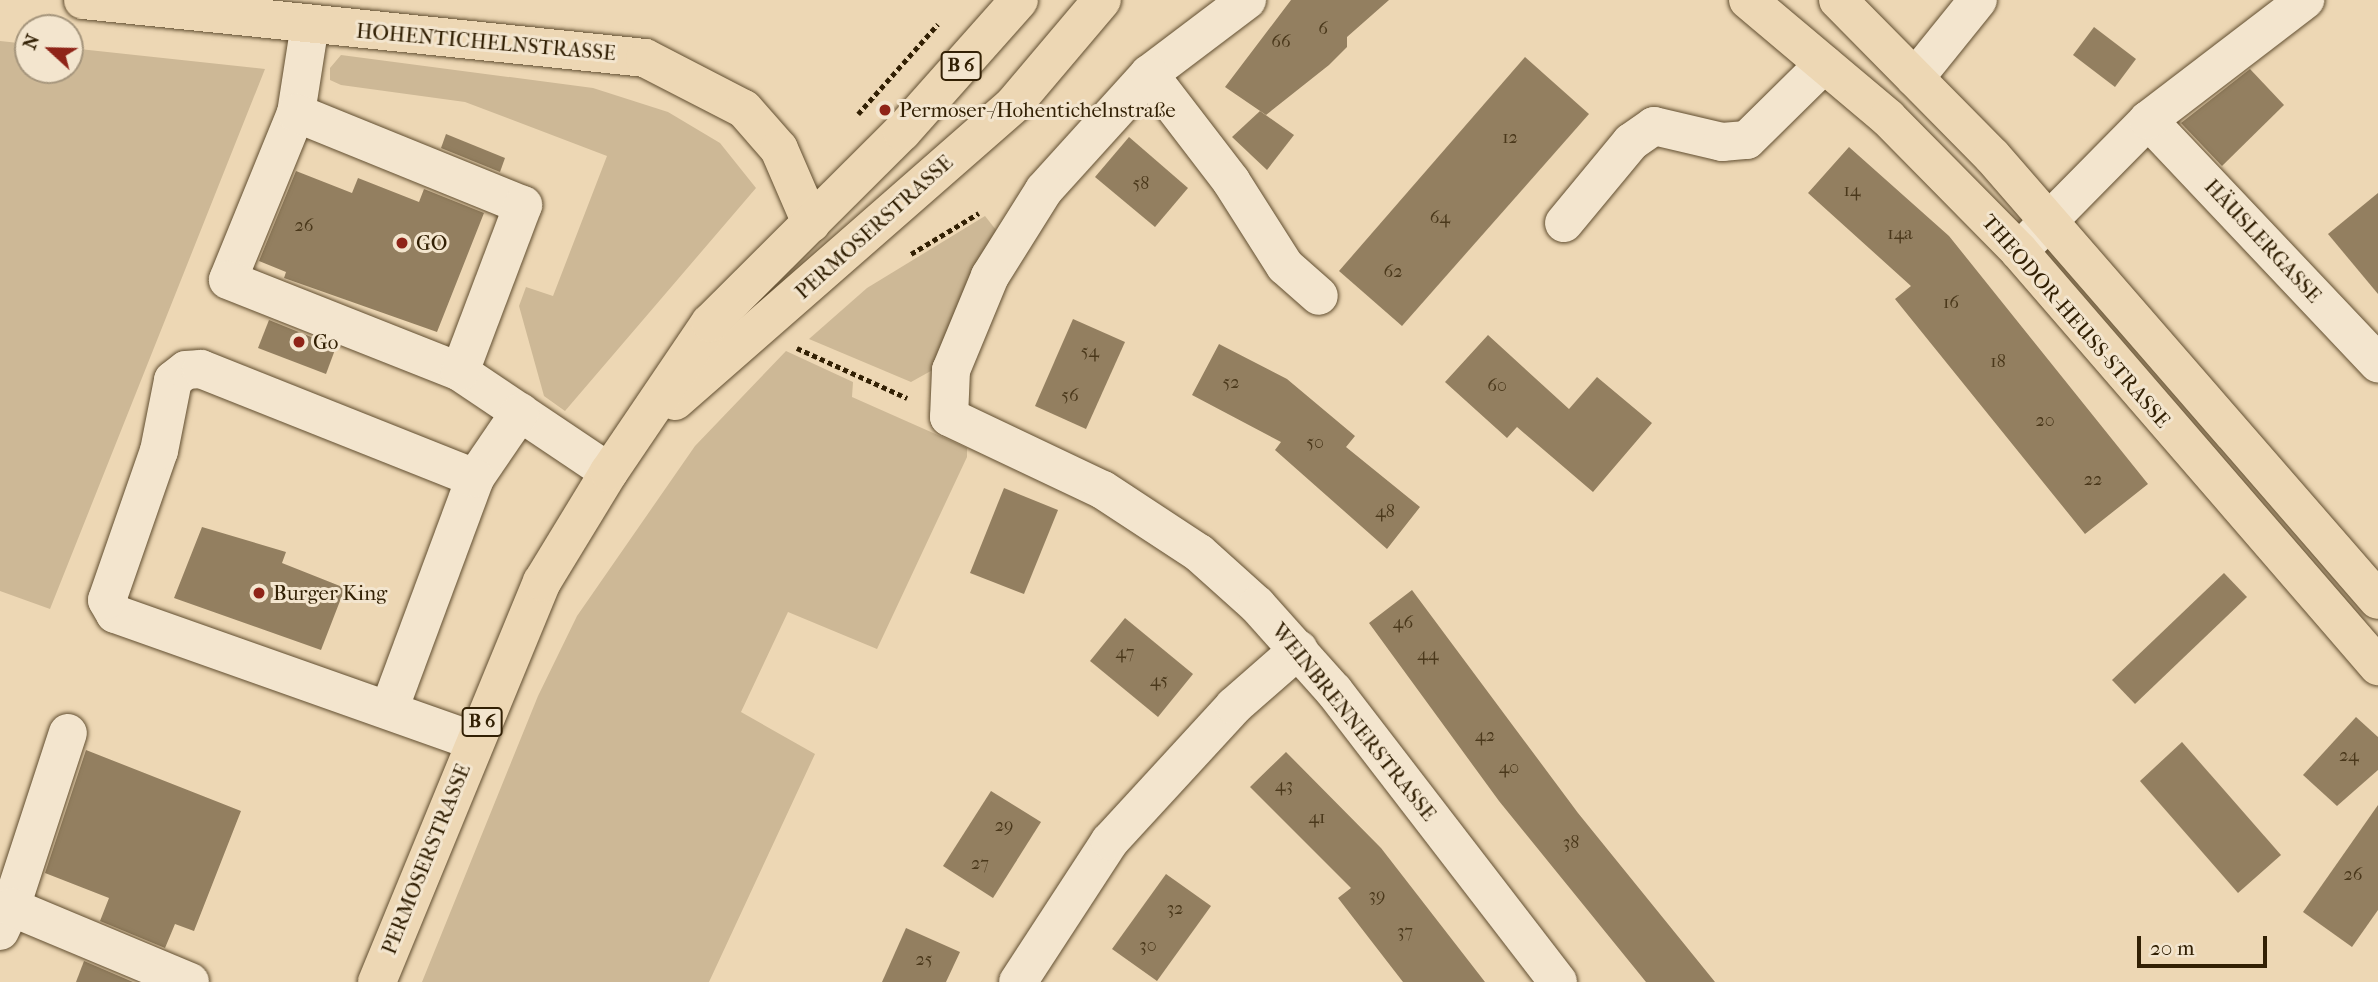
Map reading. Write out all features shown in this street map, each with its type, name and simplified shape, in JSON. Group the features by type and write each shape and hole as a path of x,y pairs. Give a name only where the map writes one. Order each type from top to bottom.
{"main road":[{"name":"HOHENTICHELNSTRASSE","path":"83,0 645,58 744,109 779,149 811,223"},
{"name":"PERMOSERSTRASSE","path":"632,440 1014,103 1102,0"},
{"name":"THEODOR-HEUSS-STRASSE","path":"1748,0 1888,118 2019,251 2378,666"},
{"path":"1838,0 2049,221 2378,600"},
{"name":"PERMOSERSTRASSE","path":"377,982 474,741 542,582 610,472 710,323 811,223 1012,3"}],"street":[{"path":"949,417 951,370 990,276 1044,190 1149,74 1247,0"},
{"path":"1915,78 1978,0"},
{"path":"2019,251 2148,120 2305,0"},
{"path":"310,24 296,113 228,280 460,372 610,472"},
{"path":"1564,223 1631,142 1654,126 1722,142 1747,140 1824,64"},
{"path":"1149,74 1231,181 1285,266 1319,296"},
{"path":"296,113 523,205 460,372"},
{"name":"HÄUSLERGASSE","path":"2148,120 2378,363"},
{"path":"474,741 390,707 115,614 109,583 159,451 160,419 173,380 201,369 475,478"},
{"path":"390,707 475,478 520,412"},
{"name":"WEINBRENNERSTRASSE","path":"949,417 1103,490 1189,546 1299,649 1559,982"},
{"path":"1018,982 1110,841 1234,706 1299,649"},
{"path":"68,733 5,919 190,982"}],"path":[{"path":"901,260 1027,184 1044,190"},
{"path":"764,321 785,342 949,417"}],"shaded area":[{"path":"0,41 14,42 14,84 84,84 84,50 265,69 50,609 0,591"},
{"path":"341,55 593,88 668,112 720,143 756,188 565,411 544,396 519,306 526,287 553,296 607,156 465,102 341,85 330,80 330,68"},
{"path":"985,216 1000,235 938,367 911,382 809,339 867,288"},
{"path":"786,351 853,382 852,397 967,448 967,457 877,649 788,612 741,712 815,754 709,982 422,982 538,696 577,616 695,446"}],"building":[{"path":"1291,0 1389,0 1347,37 1347,47 1329,65 1266,115 1225,87"},
{"path":"2094,27 2136,59 2115,87 2073,55"},
{"path":"1525,57 1589,114 1402,326 1339,271"},
{"path":"2250,69 2284,105 2222,166 2181,123"},
{"path":"1260,111 1294,135 1267,170 1232,137"},
{"path":"446,134 505,158 500,172 441,148"},
{"path":"1129,137 1188,188 1155,227 1095,177"},
{"path":"1849,147 1949,236 2148,484 2085,534 1895,299 1911,286 1808,193"},
{"name":"GO","path":"296,171 352,193 358,178 419,202 424,189 484,213 437,332 284,278 286,272 259,261"},
{"path":"2378,193 2378,294 2328,234"},
{"path":"1073,319 1125,342 1086,429 1035,406"},
{"name":"Go","path":"269,320 336,347 326,374 258,348"},
{"path":"1488,335 1569,409 1597,377 1652,423 1593,492 1517,427 1507,438 1445,382"},
{"path":"1219,344 1287,379 1355,436 1346,447 1420,507 1387,549 1275,450 1281,442 1192,395"},
{"path":"1004,488 1058,510 1024,594 970,573"},
{"name":"Burger King","path":"202,527 286,552 282,563 345,588 321,650 174,598"},
{"path":"2224,573 2247,597 2135,704 2112,680"},
{"path":"1412,590 1578,813 1715,982 1646,982 1499,801 1369,623"},
{"path":"1125,618 1193,674 1158,717 1090,661"},
{"path":"2356,717 2378,737 2378,770 2337,806 2303,775"},
{"path":"2182,742 2281,855 2238,893 2140,781"},
{"path":"86,750 241,811 194,931 175,924 165,948 100,921 109,898 45,873"},
{"path":"1286,752 1381,848 1485,982 1403,982 1338,898 1351,888 1250,787"},
{"path":"991,791 1041,822 993,898 943,866"},
{"path":"2378,805 2378,910 2352,947 2303,912"},
{"path":"1166,874 1211,906 1157,981 1112,949"},
{"path":"906,928 960,952 946,982 882,982"},
{"path":"84,961 133,982 76,982"}],"place":[{"name":"Permoser-/Hohentichelnstraße","path":"885,110"},
{"name":"GO","path":"402,243"},
{"name":"Go","path":"299,342"},
{"name":"Burger King","path":"259,593"}]}
